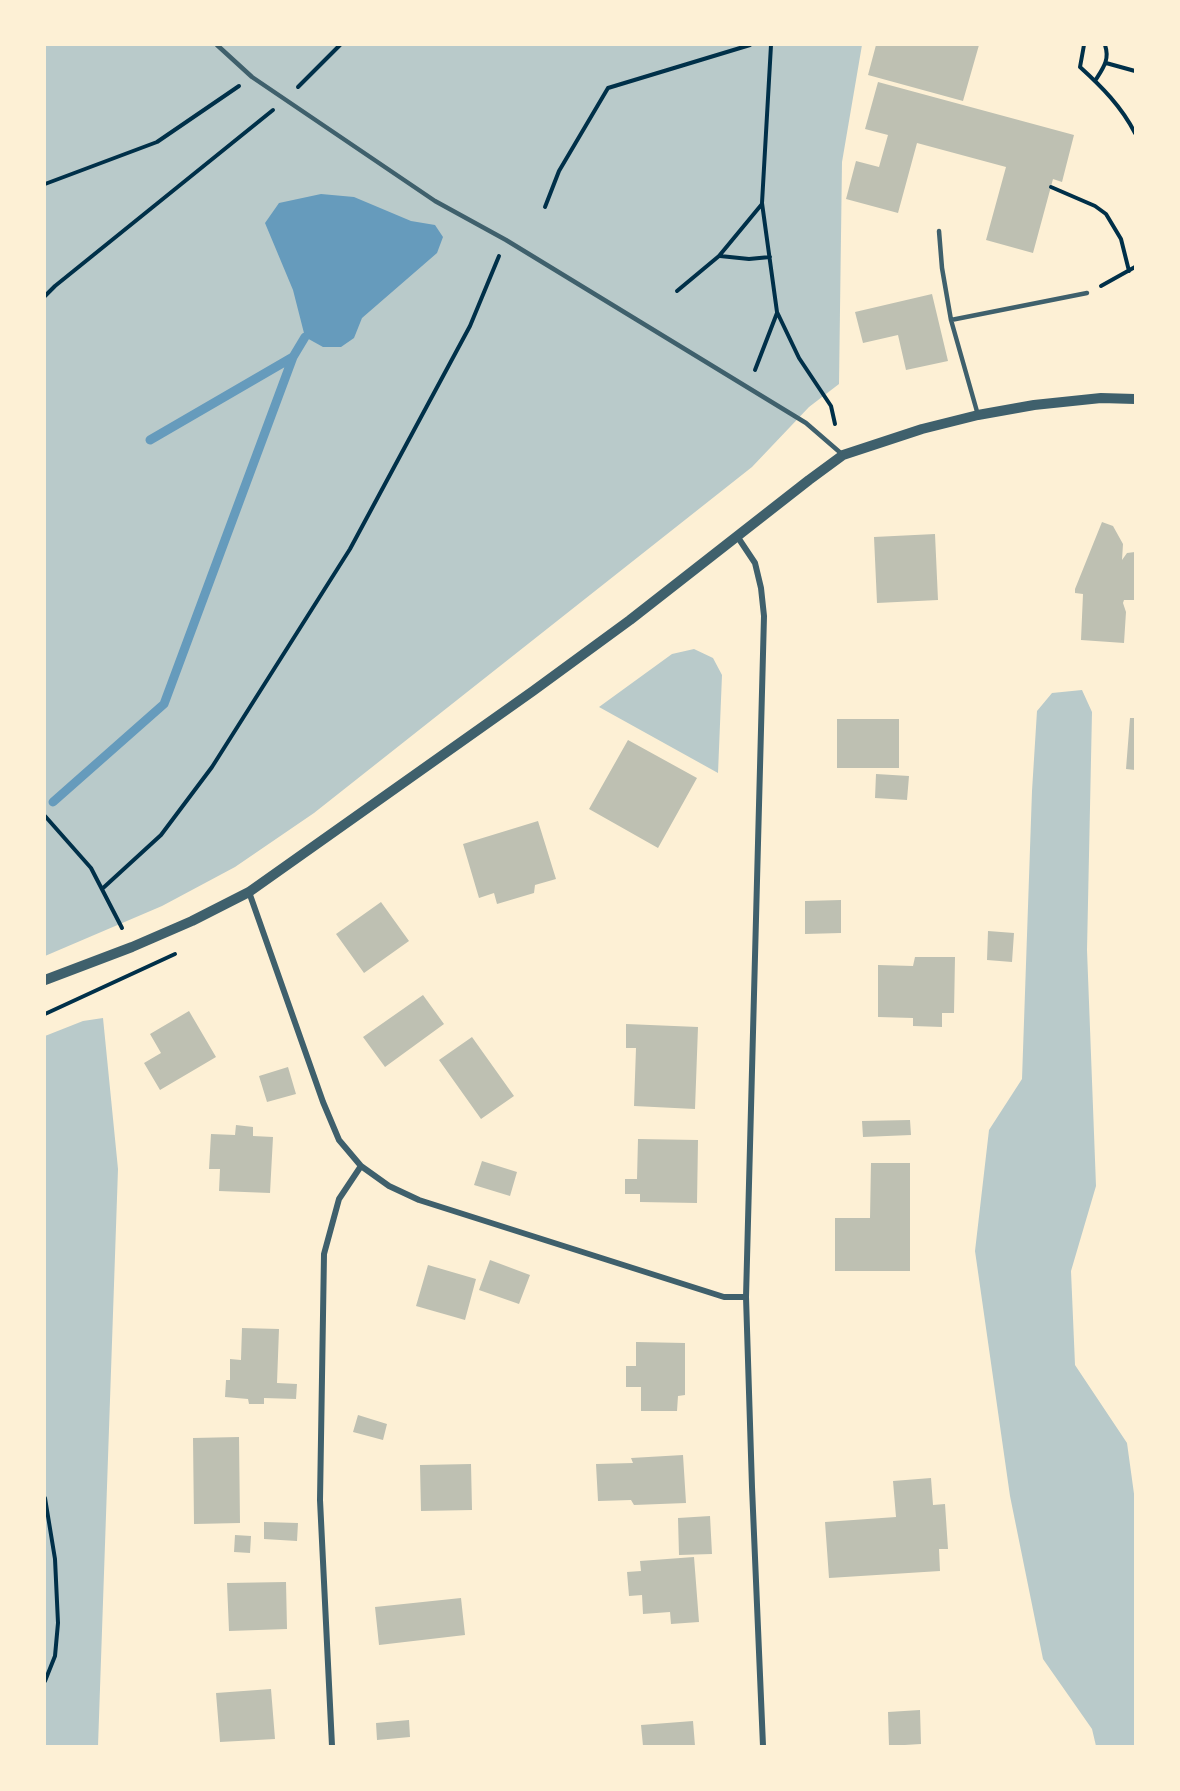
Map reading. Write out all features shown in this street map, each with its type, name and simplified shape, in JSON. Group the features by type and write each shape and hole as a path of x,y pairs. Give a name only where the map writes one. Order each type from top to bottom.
{"street":[{"path":"45,980 132,947 192,921 249,892 630,620 843,455 922,429 1034,405 1101,398 1135,399"},
{"path":"737,536 755,563 764,616 746,1297 763,1746"},
{"path":"249,892 323,1102 339,1140 362,1166 389,1186 419,1200 724,1297 746,1297"},
{"path":"332,1746 320,1500 324,1254 339,1198 362,1166"}],"lane":[{"path":"217,45 252,77 435,201 506,240 806,423 843,455"},
{"path":"939,231 942,268 951,320 978,416"},
{"path":"951,320 1087,293"}],"path":[{"path":"45,296 285,100 340,45"},
{"path":"545,207 559,171 608,88 750,45"},
{"path":"771,45 762,203 777,312 799,358 831,406 843,455"},
{"path":"1084,45 1080,67 1124,112 1135,133"},
{"path":"1095,81 1106,63 1105,45"},
{"path":"1106,63 1135,71"},
{"path":"45,184 157,142 252,77"},
{"path":"1051,187 1095,206 1106,214 1121,239 1129,271"},
{"path":"677,291 719,256 762,203"},
{"path":"102,889 161,835 212,767 350,549 470,326 506,240"},
{"path":"719,256 748,259 770,257"},
{"path":"1087,293 1135,267"},
{"path":"749,388 777,312"},
{"path":"45,816 91,868 132,947"},
{"path":"45,1498 55,1559 58,1623 55,1656 45,1681"}],"shaded area":[{"path":"45,45 862,45 842,162 839,384 809,407 752,467 314,813 235,867 162,906 45,956"},
{"path":"694,649 713,658 722,675 718,773 599,707 672,654"},
{"path":"1082,690 1092,712 1087,950 1096,1186 1071,1271 1075,1365 1127,1443 1135,1501 1135,1746 1096,1746 1092,1729 1043,1659 1010,1496 975,1251 989,1130 1022,1079 1037,711 1052,693"},
{"path":"103,1018 118,1169 98,1746 45,1746 45,1036 83,1021"}],"water":[{"path":"321,194 354,197 411,221 435,225 443,237 437,253 362,318 354,338 341,347 323,347 305,337 293,290 265,223 279,203"}],"building":[{"path":"876,45 979,45 963,101 868,75"},
{"path":"878,82 1074,135 1062,182 1053,179 1033,253 986,240 1006,167 917,143 898,213 846,199 856,161 879,167 888,135 865,129"},
{"path":"932,294 948,361 906,370 898,335 863,343 855,312"},
{"path":"1102,522 1113,526 1123,544 1122,560 1127,553 1135,552 1135,600 1124,600 1123,603 1126,612 1124,643 1081,640 1083,594 1075,593 1075,589"},
{"path":"935,534 938,600 877,603 874,537"},
{"path":"1130,718 1135,718 1135,770 1126,769"},
{"path":"837,719 899,719 899,768 837,768"},
{"path":"628,740 697,778 658,848 589,809"},
{"path":"876,774 909,776 907,800 875,798"},
{"path":"538,821 556,879 535,885 534,893 497,904 494,893 479,898 463,844"},
{"path":"841,900 841,933 805,934 805,901"},
{"path":"381,902 409,941 364,973 336,934"},
{"path":"988,931 1014,933 1012,962 987,960"},
{"path":"915,957 955,957 954,1013 942,1013 942,1027 913,1026 913,1018 878,1017 878,965 913,966"},
{"path":"423,995 444,1024 385,1067 363,1037"},
{"path":"189,1011 216,1057 160,1090 144,1063 161,1053 150,1034"},
{"path":"626,1024 698,1027 695,1109 634,1106 636,1048 626,1048"},
{"path":"472,1037 514,1096 481,1119 439,1060"},
{"path":"288,1067 296,1094 267,1102 259,1076"},
{"path":"910,1120 911,1135 863,1137 862,1121"},
{"path":"236,1125 253,1127 253,1136 273,1137 270,1193 219,1191 220,1169 209,1169 211,1134 235,1135"},
{"path":"638,1139 698,1140 697,1203 640,1202 640,1194 625,1194 625,1179 637,1179"},
{"path":"482,1161 517,1172 510,1196 474,1185"},
{"path":"871,1163 910,1163 910,1271 835,1271 835,1218 870,1218"},
{"path":"490,1260 530,1275 519,1304 479,1290"},
{"path":"428,1265 476,1279 465,1320 416,1306"},
{"path":"242,1328 279,1329 277,1383 297,1384 296,1399 264,1398 264,1404 249,1404 248,1399 225,1397 226,1380 230,1380 230,1359 241,1360"},
{"path":"636,1342 685,1343 685,1395 678,1396 677,1411 641,1411 641,1387 626,1387 626,1366 636,1366"},
{"path":"358,1415 387,1424 383,1440 353,1432"},
{"path":"239,1437 240,1523 194,1524 193,1438"},
{"path":"683,1455 686,1503 634,1505 631,1500 598,1501 596,1464 633,1463 631,1458"},
{"path":"471,1464 472,1510 421,1511 420,1465"},
{"path":"931,1478 933,1505 945,1504 948,1549 939,1549 940,1571 829,1578 825,1522 896,1517 893,1481"},
{"path":"710,1516 712,1554 679,1555 678,1518"},
{"path":"264,1522 298,1523 297,1541 264,1539"},
{"path":"235,1535 251,1536 250,1553 234,1552"},
{"path":"694,1557 699,1622 671,1624 670,1612 643,1614 642,1595 629,1596 627,1572 641,1571 640,1561"},
{"path":"286,1582 287,1629 229,1631 227,1583"},
{"path":"461,1598 465,1635 379,1645 375,1607"},
{"path":"271,1689 275,1739 220,1742 216,1693"},
{"path":"920,1710 921,1744 889,1746 888,1712"},
{"path":"409,1720 410,1737 377,1740 376,1723"},
{"path":"693,1721 695,1746 643,1746 641,1725"}],"waterway":[{"path":"53,802 164,704 293,357 305,337"},
{"path":"150,440 293,357"}]}
